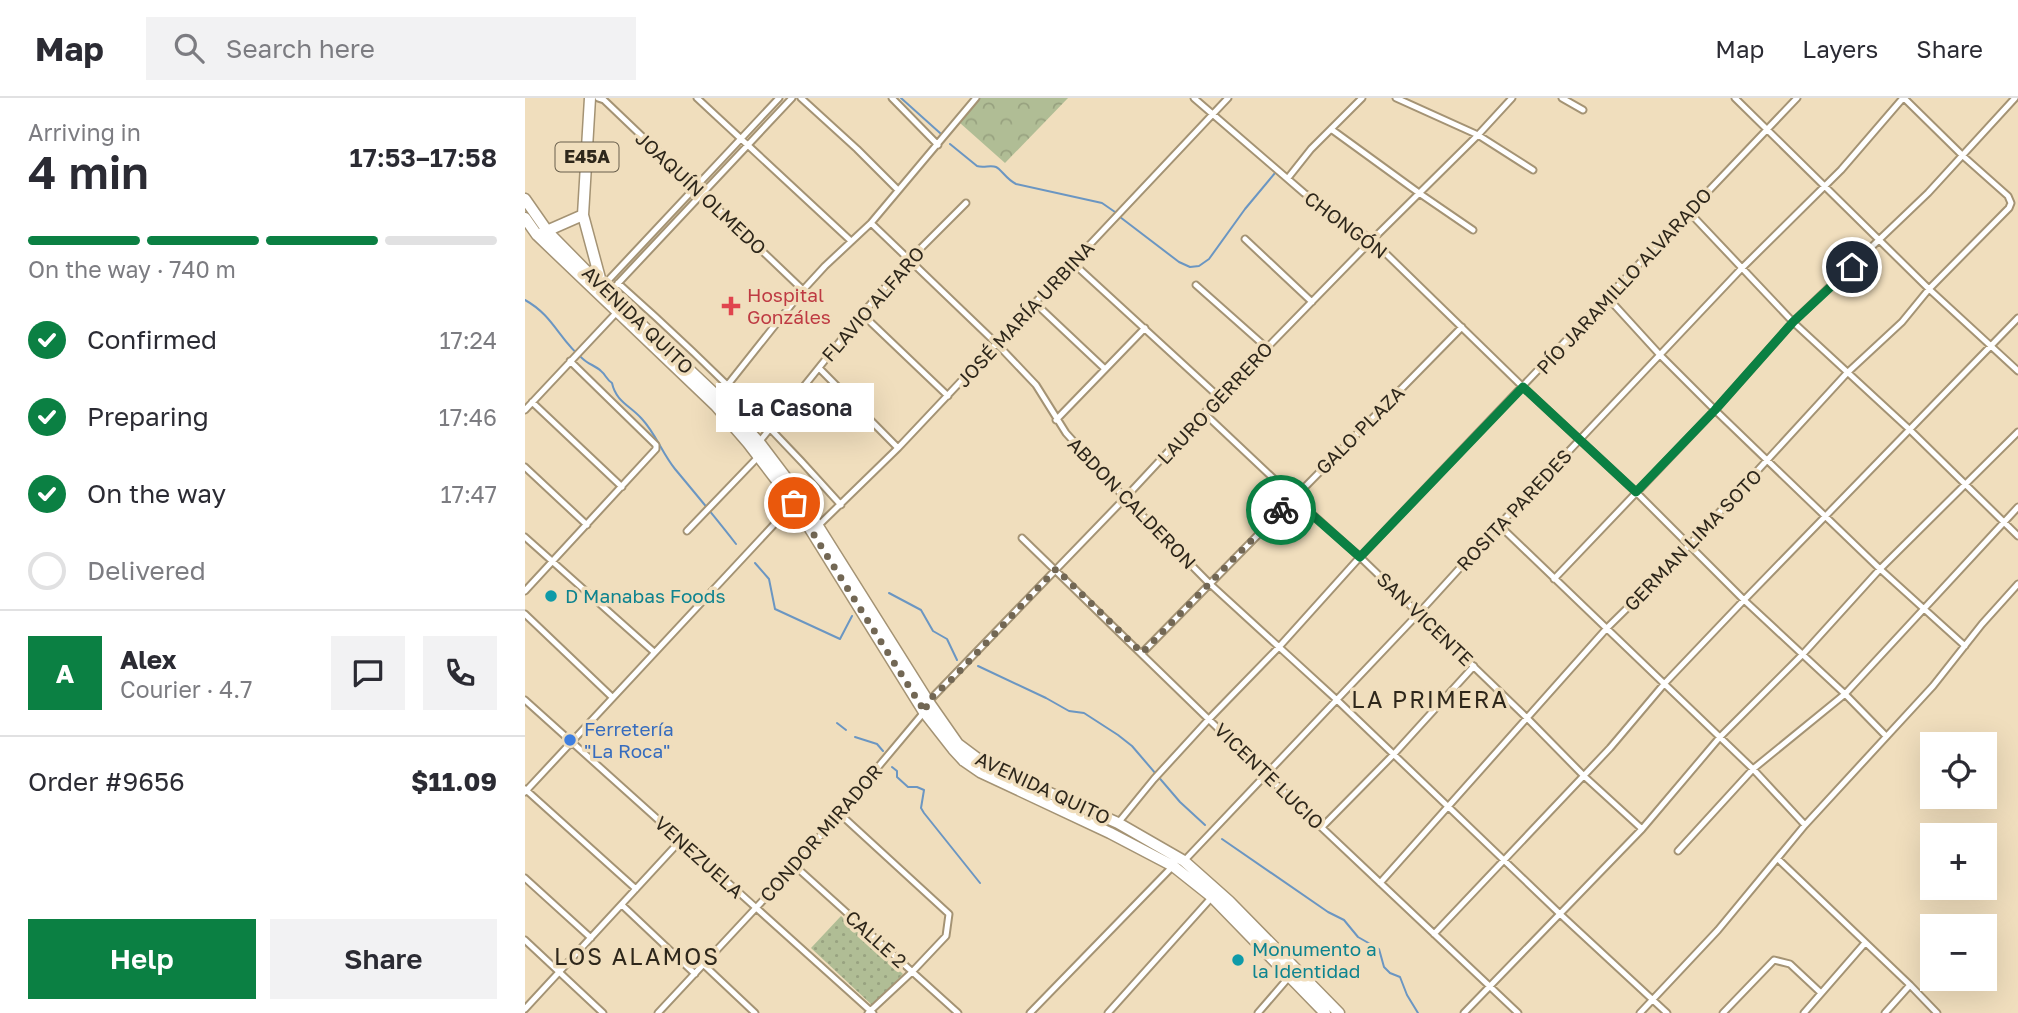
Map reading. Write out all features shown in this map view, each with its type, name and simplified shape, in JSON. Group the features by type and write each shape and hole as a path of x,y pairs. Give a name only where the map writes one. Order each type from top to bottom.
{"highway":[{"name":"E45A","path":"590,98 583,215 603,292"},
{"name":"AVENIDA QUITO","path":"525,199 543,233"},
{"path":"543,233 583,215"},
{"name":"AVENIDA QUITO","path":"525,218 718,397 759,442 818,526 958,744 986,765 1118,823 1184,861 1229,901 1339,1013"},
{"name":"AVENIDA QUITO","path":"603,292 617,312 716,406 759,456 794,503 925,712 964,761 980,772 1173,866 1212,897 1325,1013"}],"street":[{"path":"697,98 851,241"},
{"path":"603,292 695,187 779,98"},
{"path":"603,292 618,283 792,98"},
{"path":"801,98 898,190"},
{"path":"892,98 938,145"},
{"path":"718,397 803,290 871,223 976,98"},
{"name":"CHONGÓN","path":"1194,98 1304,193 1372,240 1887,736"},
{"name":"JOSÉ MARÍA URBINA","path":"818,526 948,396 1228,98"},
{"path":"1288,178 1311,149 1362,98"},
{"path":"1396,98 1478,135 1533,170"},
{"name":"LAURO GERRERO","path":"928,701 1511,98"},
{"path":"1562,98 1583,110"},
{"path":"1735,98 1878,240 2018,371"},
{"name":"PÍO JARAMILLO ALVARADO","path":"1118,823 1154,779 1279,648 1360,557 1797,98"},
{"path":"1904,98 1963,156"},
{"name":"ROSITA PAREDES","path":"1184,861 1741,269 1841,170 1904,98"},
{"path":"1554,579 1715,410 1793,322 1928,192 2015,98"},
{"name":"JOAQUÍN OLMEDO","path":"603,99 803,290"},
{"path":"1331,129 1473,230"},
{"name":"GERMAN LIMA SOTO","path":"1380,883 1607,628 1769,460 1847,373 1902,321 1929,289 2009,208 2011,203 2008,196 1963,156"},
{"name":"FLAVIO ALFARO","path":"759,442 862,314 910,259 966,203"},
{"path":"1689,212 1793,322 1909,429 2018,536"},
{"name":"ABDON CALDERON","path":"871,223 1036,385 1066,433 1125,498 1209,583 1337,700 1667,1013"},
{"path":"1245,239 1312,302"},
{"path":"1073,263 1219,397"},
{"path":"618,283 729,385 841,505"},
{"path":"1196,285 1267,348"},
{"path":"1608,298 1715,410 1880,569 1965,646"},
{"path":"1036,304 1105,369"},
{"path":"525,410 617,312"},
{"path":"862,314 948,396"},
{"path":"1434,934 1584,776 1665,683 2018,318"},
{"name":"GALO PLAZA","path":"1142,653 1462,327"},
{"path":"1056,420 1145,328"},
{"path":"525,591 656,449 656,445 571,360"},
{"path":"818,368 898,448"},
{"path":"532,402 622,487"},
{"name":"SAN VICENTE","path":"1204,413 1360,557 1584,776 1642,829"},
{"path":"1464,1013 1642,829 1720,737 1803,654 1880,569 2018,432"},
{"path":"687,531 759,456"},
{"path":"525,467 587,525"},
{"path":"636,889 525,790 794,503"},
{"path":"1678,852 1753,769 1845,694 1922,608 2018,508"},
{"path":"1499,525 1753,769 1805,825"},
{"path":"525,537 654,652"},
{"name":"VICENTE LUCIO","path":"1022,538 1265,774 1518,1013"},
{"path":"1640,1013 1718,930 1805,825 1933,687 1982,624 2018,584"},
{"path":"525,614 612,697"},
{"path":"1322,827 1394,754 1473,666"},
{"name":"VENEZUELA","path":"525,700 870,1012"},
{"path":"925,712 928,701"},
{"name":"CONDOR MIRADOR","path":"659,1013 795,866 925,712"},
{"path":"839,814 950,914 946,936 870,1012"},
{"path":"525,1009 681,840"},
{"path":"1778,859 1937,1013"},
{"name":"CALLE 2","path":"795,866 958,1013"},
{"path":"1030,1013 1173,866"},
{"path":"525,878 591,938"},
{"path":"1108,1013 1212,897"},
{"path":"622,905 695,974"},
{"path":"525,940 603,1013"},
{"path":"1804,1013 1865,943"},
{"path":"1723,1013 1774,960 1790,964 1821,993"},
{"path":"703,964 755,1013"},
{"path":"1258,1013 1289,977"},
{"path":"1885,1013 1910,985"}],"green space":[{"path":"980,98 1068,98 1005,163 960,123"},
{"path":"841,916 903,974 873,1006 811,948"}],"waterway":[{"path":"901,98 940,133"},
{"path":"950,144 977,166 996,167 1016,184 1102,203 1115,212"},
{"path":"1120,217 1179,262 1190,267 1199,266 1209,259 1275,173"},
{"path":"525,300 543,313 575,352 599,369 612,383 617,395 647,425 666,457 736,544"},
{"path":"755,563 769,579 775,609 840,639 852,616"},
{"path":"889,593 921,610 933,631 947,639 957,660"},
{"path":"978,666 1069,711 1084,713 1118,735 1132,746 1180,802 1205,825"},
{"path":"837,723 846,730"},
{"path":"855,737 877,744 883,751"},
{"path":"892,767 897,771 897,777 908,787 924,790 921,808 924,813 980,883"},
{"path":"1222,839 1328,912 1344,920 1358,937 1379,949 1384,967 1400,977 1418,1013"}],"way so far":[{"path":"794,503 925,712 928,701 1056,569 1142,653 1281,510"}],"place":[{"name":"Hospital Gonzáles","path":"731,306"},
{"name":"La Casona","path":"794,503"},
{"name":"D Manabas Foods","path":"551,596"},
{"name":"Ferretería \"La Roca\"","path":"570,740"},
{"name":"Monumento a la Identidad","path":"1238,960"}],"district":[{"name":"LA PRIMERA","path":"1430,700"},
{"name":"LOS ALAMOS","path":"637,957"}],"route":[{"path":"1281,510 1293,498 1360,557 1523,387 1636,492 1715,410 1793,322 1852,267"}]}
